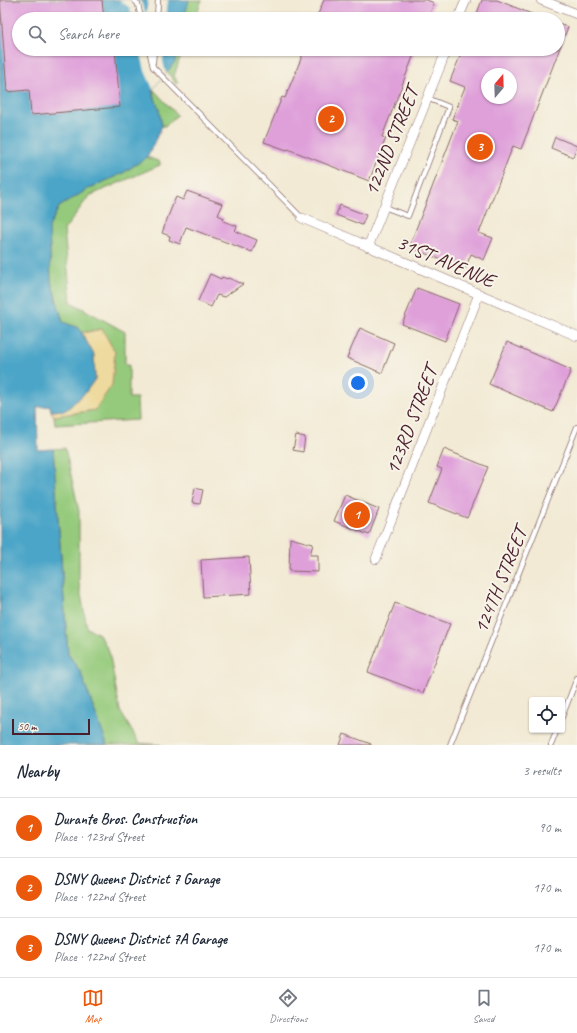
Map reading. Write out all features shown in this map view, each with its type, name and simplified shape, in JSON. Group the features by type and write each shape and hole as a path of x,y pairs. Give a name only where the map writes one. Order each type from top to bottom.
{"street":[{"path":"461,12 466,0"},
{"path":"540,0 577,14"},
{"name":"122ND STREET","path":"368,247 444,56"},
{"name":"31ST AVENUE","path":"302,218 577,336"},
{"name":"123RD STREET","path":"376,559 479,294"}],"lane":[{"path":"134,0 138,4 140,12"},
{"path":"157,12 158,0"},
{"path":"151,56 153,67 162,77 302,218"},
{"path":"153,67 154,56"},
{"path":"384,207 408,216 449,107 427,98"},
{"name":"124TH STREET","path":"450,745 577,427"},
{"path":"565,709 577,678"},
{"path":"551,745 556,733"}],"green space":[{"path":"189,0 202,0 197,12 186,12"},
{"path":"176,56 181,56 174,76 178,82 176,84 167,71 175,62"},
{"path":"153,89 177,115 165,126 162,126"},
{"path":"147,157 160,162 160,165 89,196 64,230 71,302 125,332 125,365 129,365 129,398 137,398 138,420 55,425 54,416 95,410 102,329 82,333 79,328 63,322 51,281 49,227 59,207 88,189 123,173"},
{"path":"65,448 79,511 79,583 87,628 99,634 109,651 120,711 139,743 161,745 107,745 80,671 68,654 53,449"}],"sand":[{"path":"102,329 115,352 112,385 95,410 54,416 51,411 66,410 85,393 95,379 94,355 82,333"}],"water":[{"path":"0,0 189,0 186,12 12,12 12,56 176,56 175,62 152,90 159,109 162,126 147,157 123,173 88,189 59,207 49,227 51,281 63,322 79,328 94,355 95,379 85,393 66,410 51,411 50,406 37,407 38,450 53,449 68,654 80,671 107,745 0,745"}],"pier":[{"path":"119,0 140,0 145,12 131,12 130,8"},
{"path":"148,0 168,0 167,12 146,12"},
{"path":"142,56 163,56 166,73 153,89 145,71"}],"building":[{"path":"0,0 102,0 103,12 12,12 12,56 116,56 120,107 31,115 29,90 7,92"},
{"path":"324,0 427,0 434,3 431,12 319,12"},
{"path":"482,0 497,0 527,12 478,12"},
{"path":"565,26 568,27 565,35"},
{"path":"302,56 413,56 382,137 386,138 369,181 288,149 287,150 264,142 282,97 285,98"},
{"path":"460,56 557,56 521,149 513,146 479,233 493,238 484,260 471,254 465,269 409,247 458,121 452,119 465,87 450,81"},
{"path":"555,137 577,146 573,157 551,148"},
{"path":"187,191 223,204 218,215 224,218 223,221 237,226 235,231 257,240 252,252 186,227 180,244 169,240 170,236 162,233 176,197 183,200"},
{"path":"340,205 366,215 362,225 336,215"},
{"path":"210,274 221,279 222,277 228,278 243,284 224,297 217,295 211,307 198,301"},
{"path":"417,288 459,304 445,341 402,324"},
{"path":"360,328 394,343 382,373 347,358"},
{"path":"507,342 571,370 553,412 489,384"},
{"path":"296,435 305,437 303,452 293,450"},
{"path":"444,449 488,467 467,518 429,503 442,469 437,467"},
{"path":"195,488 203,490 200,504 192,503"},
{"path":"345,495 379,509 369,535 334,521"},
{"path":"290,538 313,544 310,555 318,555 318,572 289,571"},
{"path":"249,557 251,594 203,597 201,560"},
{"path":"395,603 450,624 423,693 368,672"},
{"path":"344,734 371,744 371,745 340,745"}],"place":[{"name":"DSNY Queens District 7 Garage","path":"331,119"},
{"name":"DSNY Queens District 7A Garage","path":"480,147"},
{"name":"Durante Bros. Construction","path":"357,515"}]}
